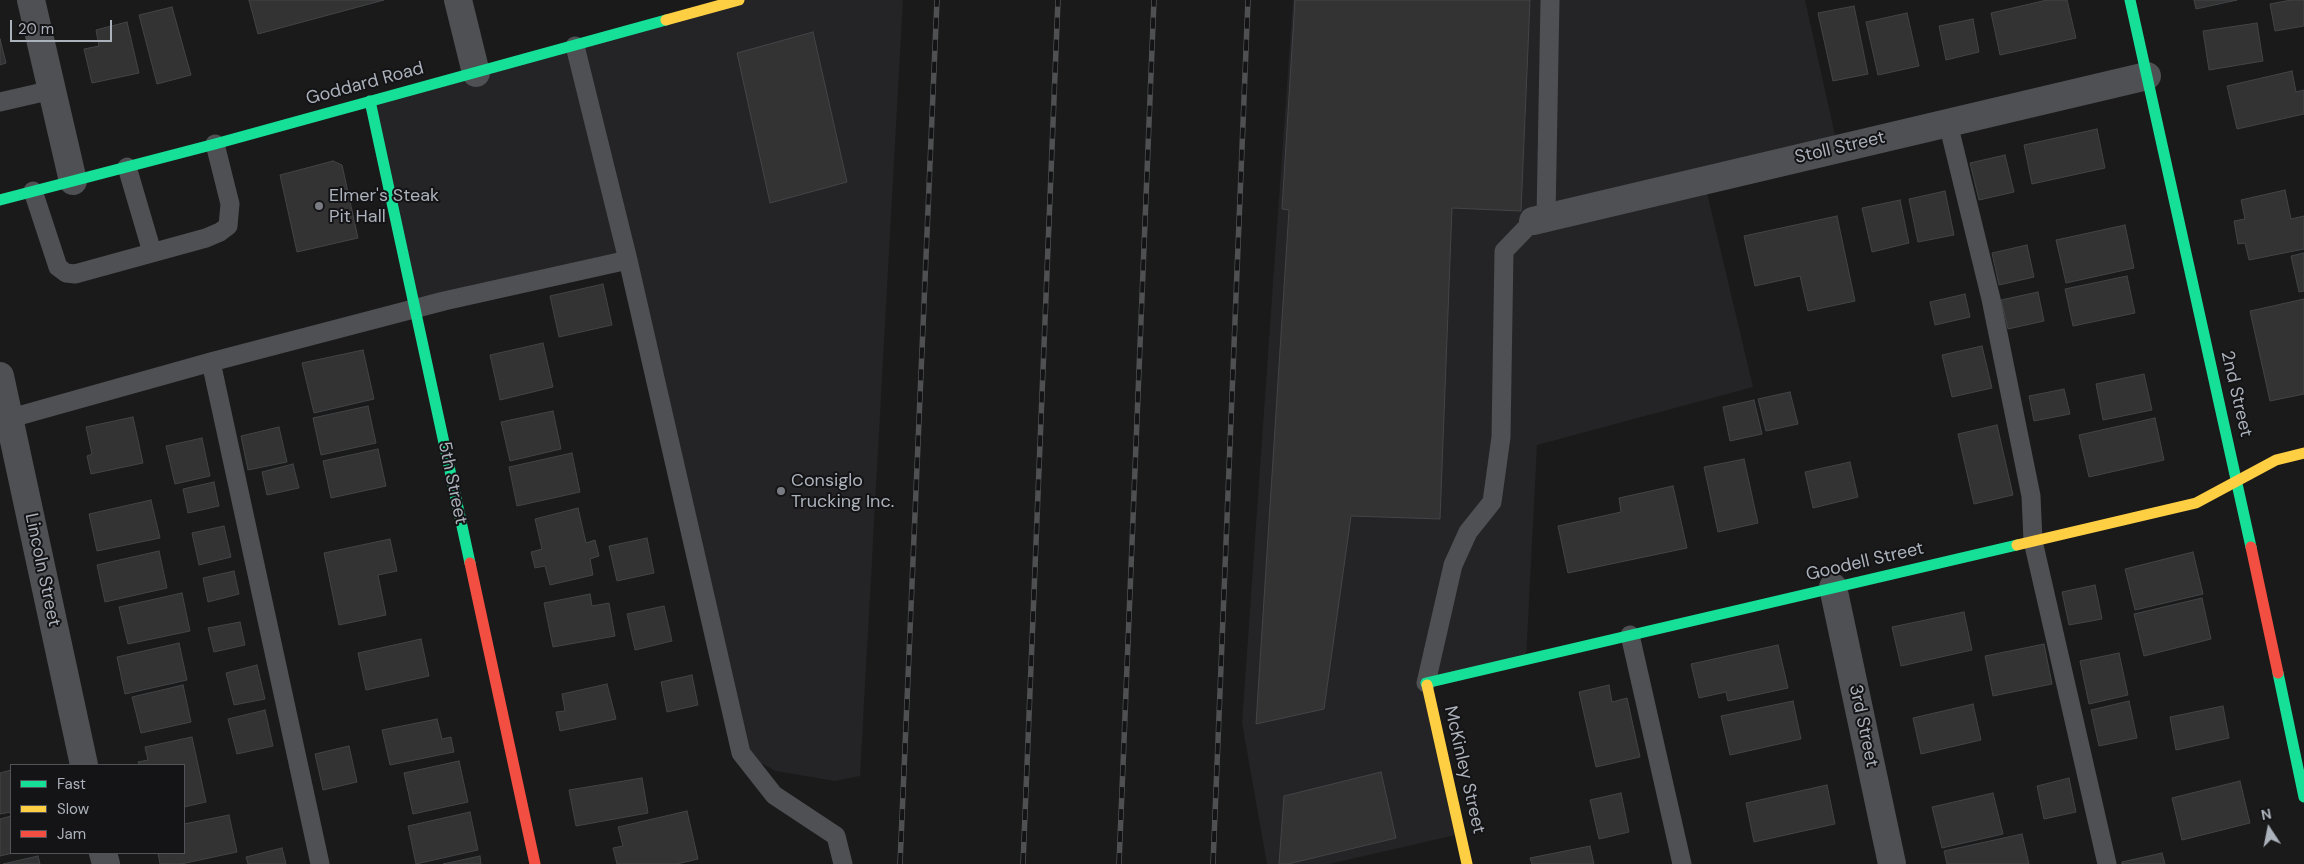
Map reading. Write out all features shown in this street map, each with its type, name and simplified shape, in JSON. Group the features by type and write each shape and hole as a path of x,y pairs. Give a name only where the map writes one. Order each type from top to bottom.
{"street":[{"path":"31,0 73,181"},
{"path":"458,0 476,73"},
{"name":"Goddard Road","path":"0,200 215,144 739,0"},
{"name":"2nd Street","path":"2130,0 2238,480 2304,797"},
{"name":"Stoll Street","path":"1539,219 2147,76"},
{"name":"5th Street","path":"370,101 535,864"},
{"name":"Lincoln Street","path":"0,376 5,419 84,764"},
{"name":"Goodell Street","path":"1426,683 2196,503 2276,460 2304,453"},
{"name":"3rd Street","path":"1833,587 1892,864"},
{"name":"McKinley Street","path":"1426,683 1467,864"}],"lane":[{"path":"1426,683 1453,565 1468,532 1492,502 1501,437 1504,251 1539,219 1550,0"},
{"path":"575,46 628,260 741,753 774,795 836,836 843,864"},
{"path":"0,102 52,90"},
{"path":"1948,123 1958,156 2006,370 2031,496 2033,541 2107,864"},
{"path":"33,191 53,257 58,267 66,273 75,274 206,238 228,226 230,204 215,144"},
{"path":"127,167 152,252"},
{"path":"5,419 211,362 444,301 628,260"},
{"path":"211,362 320,864"},
{"path":"1630,635 1682,864"}],"shaded area":[{"path":"739,0 903,0 860,776 835,781 776,771 741,753 628,260 415,310 370,101"},
{"path":"1293,0 1805,0 1838,149 1704,180 1753,387 1537,445 1526,660 1426,683 1460,834 1329,864 1267,864 1242,723"}],"building":[{"path":"249,0 384,0 258,34"},
{"path":"1295,0 1530,0 1521,211 1452,208 1440,519 1351,516 1324,709 1256,724 1289,210 1282,209"},
{"path":"2047,0 2067,0 2076,38 2000,55 1991,13"},
{"path":"2194,0 2237,0 2196,9"},
{"path":"2291,0 2304,0 2304,26 2275,31 2270,4"},
{"path":"1854,6 1868,74 1833,81 1818,13"},
{"path":"172,7 191,75 157,84 139,15"},
{"path":"1907,13 1919,66 1878,75 1866,22"},
{"path":"1973,19 1979,52 1946,60 1939,26"},
{"path":"127,22 139,73 92,83 84,49 99,46 96,30"},
{"path":"2257,23 2263,61 2209,70 2203,31"},
{"path":"813,32 847,182 770,203 737,53"},
{"path":"0,39 6,63 0,65"},
{"path":"2292,71 2296,92 2304,90 2304,114 2237,129 2227,86"},
{"path":"2097,129 2105,168 2032,184 2024,145"},
{"path":"2005,155 2014,192 1979,200 1970,163"},
{"name":"Elmer's Steak Pit Hall","path":"333,161 342,165 358,238 297,252 280,175"},
{"path":"2285,190 2291,219 2304,216 2304,249 2249,260 2245,243 2238,244 2234,221 2245,219 2241,200"},
{"path":"1945,191 1954,235 1918,242 1909,199"},
{"path":"1900,200 1909,243 1872,252 1862,208"},
{"path":"1837,216 1855,301 1808,311 1800,276 1755,286 1744,236"},
{"path":"2125,225 2134,268 2066,283 2056,240"},
{"path":"2027,245 2034,277 1999,285 1992,253"},
{"path":"2304,253 2304,291 2299,292 2291,256"},
{"path":"2127,276 2135,313 2073,326 2065,289"},
{"path":"603,284 612,325 559,337 550,296"},
{"path":"2038,292 2044,321 2008,329 2001,300"},
{"path":"1965,294 1970,317 1935,325 1930,302"},
{"path":"2304,299 2304,394 2270,401 2250,311"},
{"path":"543,343 553,387 500,400 490,355"},
{"path":"1982,346 1992,388 1952,397 1942,355"},
{"path":"363,350 374,399 314,413 302,363"},
{"path":"2144,374 2152,410 2103,420 2096,384"},
{"path":"2064,389 2070,414 2034,421 2029,396"},
{"path":"1790,392 1798,424 1766,431 1758,399"},
{"path":"1754,400 1762,434 1730,441 1723,407"},
{"path":"368,406 376,443 321,455 313,418"},
{"path":"553,411 561,449 510,461 501,422"},
{"path":"133,417 143,463 91,474 87,456 92,454 86,427"},
{"path":"2155,418 2164,460 2089,477 2079,435"},
{"path":"1997,425 2013,495 1974,504 1958,434"},
{"path":"279,427 287,462 248,470 241,436"},
{"path":"202,438 210,476 175,484 166,446"},
{"path":"378,449 386,486 331,498 323,461"},
{"path":"572,453 580,492 517,506 509,467"},
{"path":"1744,459 1758,523 1718,532 1704,467"},
{"path":"1850,462 1858,497 1813,508 1805,472"},
{"path":"293,464 299,488 267,495 262,472"},
{"path":"214,482 219,506 188,513 183,489"},
{"path":"1673,486 1687,548 1568,573 1558,526 1621,512 1619,498"},
{"path":"151,500 160,538 97,551 89,514"},
{"path":"578,508 586,543 595,540 599,556 590,559 593,575 550,585 545,566 535,568 531,552 542,549 535,519"},
{"path":"224,526 231,557 199,565 192,533"},
{"path":"647,538 654,573 617,581 609,546"},
{"path":"390,539 397,571 378,575 386,615 339,625 324,553"},
{"path":"159,551 167,588 105,602 97,565"},
{"path":"2193,552 2203,594 2135,610 2125,569"},
{"path":"234,571 239,594 208,602 203,578"},
{"path":"2095,585 2102,619 2069,625 2062,592"},
{"path":"182,593 190,631 128,644 119,607"},
{"path":"590,594 592,606 609,603 615,636 553,647 544,603"},
{"path":"2202,598 2211,639 2144,656 2134,614"},
{"path":"664,606 672,641 635,650 627,614"},
{"path":"1964,612 1972,650 1901,666 1892,627"},
{"path":"240,622 245,645 214,652 208,628"},
{"path":"421,639 429,676 366,690 358,653"},
{"path":"179,643 187,680 125,694 117,657"},
{"path":"2044,644 2052,684 1993,696 1985,656"},
{"path":"1778,645 1788,688 1728,701 1726,692 1699,698 1691,664"},
{"path":"2119,653 2128,695 2089,704 2080,661"},
{"path":"257,665 265,699 234,705 226,673"},
{"path":"692,675 698,705 667,712 661,682"},
{"path":"607,684 616,719 560,731 556,712 565,711 562,694"},
{"path":"183,685 191,722 141,733 132,697"},
{"path":"1609,685 1612,702 1627,698 1640,757 1596,767 1579,692"},
{"path":"1793,701 1801,739 1730,755 1721,716"},
{"path":"2129,701 2137,738 2099,746 2091,710"},
{"path":"1973,704 1981,740 1921,754 1913,718"},
{"path":"2223,706 2229,738 2176,750 2170,717"},
{"path":"265,710 273,746 237,754 228,719"},
{"path":"437,719 442,739 451,737 454,752 390,765 382,730"},
{"path":"192,737 206,802 185,807 185,764 139,764 138,762 148,760 145,747"},
{"path":"349,746 357,782 323,790 315,754"},
{"path":"459,761 468,802 413,814 404,773"},
{"path":"10,770 10,812 0,814 0,773"},
{"path":"1381,772 1396,838 1288,864 1279,864 1284,796"},
{"path":"642,778 648,813 576,826 569,790"},
{"path":"2069,778 2076,812 2044,819 2037,786"},
{"path":"2240,781 2250,823 2182,840 2172,798"},
{"path":"1827,785 1835,824 1754,842 1746,803"},
{"path":"1621,793 1629,832 1599,839 1590,800"},
{"path":"1993,793 2003,834 1942,848 1932,807"},
{"path":"687,811 698,859 677,864 617,864 613,848 623,846 618,827"},
{"path":"470,812 478,850 416,864 408,826"},
{"path":"229,815 237,852 181,864 160,864 158,854 185,854 185,824"},
{"path":"10,816 10,854 0,856 0,819"},
{"path":"2022,834 2029,864 1947,864 1944,851"},
{"path":"1590,846 1594,864 1532,864 1530,858"},
{"path":"282,848 286,864 248,864 246,857"},
{"path":"2162,853 2165,864 2122,864 2122,862"},
{"path":"38,856 40,864 3,864"},
{"path":"480,856 481,864 443,864"}],"railway":[{"path":"900,864 937,0"},
{"path":"1023,864 1058,0"},
{"path":"1119,864 1154,0"},
{"path":"1213,864 1248,0"}],"traffic: fast":[{"path":"2130,0 2251,547"},
{"path":"0,200 215,144 666,20"},
{"path":"370,101 470,563"},
{"path":"1427,685 1426,683 2017,545"},
{"path":"2278,673 2304,797"}],"traffic: slow":[{"path":"666,20 739,0"},
{"path":"2017,545 2196,503 2276,460 2304,453"},
{"path":"1427,685 1467,864"}],"traffic: jam":[{"path":"2251,547 2278,673"},
{"path":"470,563 535,864"}],"place":[{"name":"Elmer's Steak Pit Hall","path":"319,206"},
{"name":"Consiglo Trucking Inc.","path":"781,491"}]}
